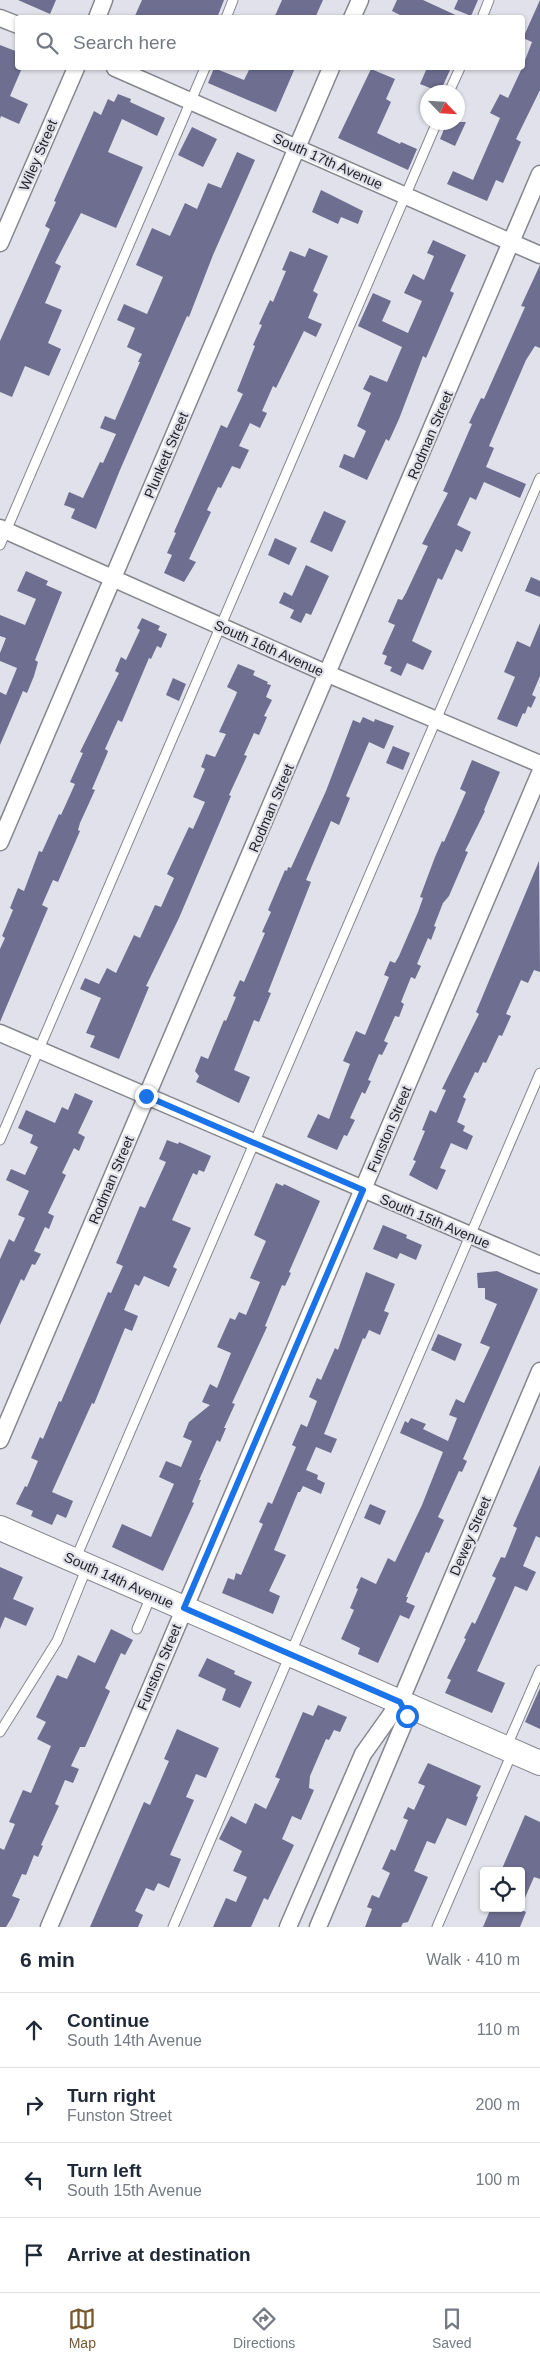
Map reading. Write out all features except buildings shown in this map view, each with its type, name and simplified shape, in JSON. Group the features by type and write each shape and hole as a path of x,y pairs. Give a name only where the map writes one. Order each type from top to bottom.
{"street":[{"path":"98,15 104,0"},
{"path":"353,15 360,0"},
{"path":"0,18 15,24"},
{"name":"Wiley Street","path":"0,243 75,70"},
{"name":"South 17th Avenue","path":"120,70 540,255"},
{"name":"Plunkett Street","path":"0,842 330,70"},
{"name":"Rodman Street","path":"0,1440 540,174"},
{"name":"South 16th Avenue","path":"2,535 113,580 540,764"},
{"name":"Funston Street","path":"49,1927 540,773"},
{"name":"South 15th Avenue","path":"0,1033 540,1265"},
{"name":"Dewey Street","path":"288,1927 363,1754 400,1702 540,1371"},
{"name":"South 14th Avenue","path":"0,1528 540,1763"},
{"path":"318,1927 407,1716 400,1702"}],"lane":[{"path":"227,15 233,0"},
{"path":"483,15 489,0"},
{"path":"2,535 204,70"},
{"path":"453,85 459,70"},
{"path":"0,1140 434,130"},
{"path":"0,1732 57,1640 81,1563 256,1144 540,478"},
{"path":"173,1927 540,1073"},
{"path":"137,1629 152,1594"},
{"path":"437,1927 509,1760 506,1748 540,1670"}],"route":[{"path":"146,1096 363,1190 184,1608 400,1702 407,1716"}]}
